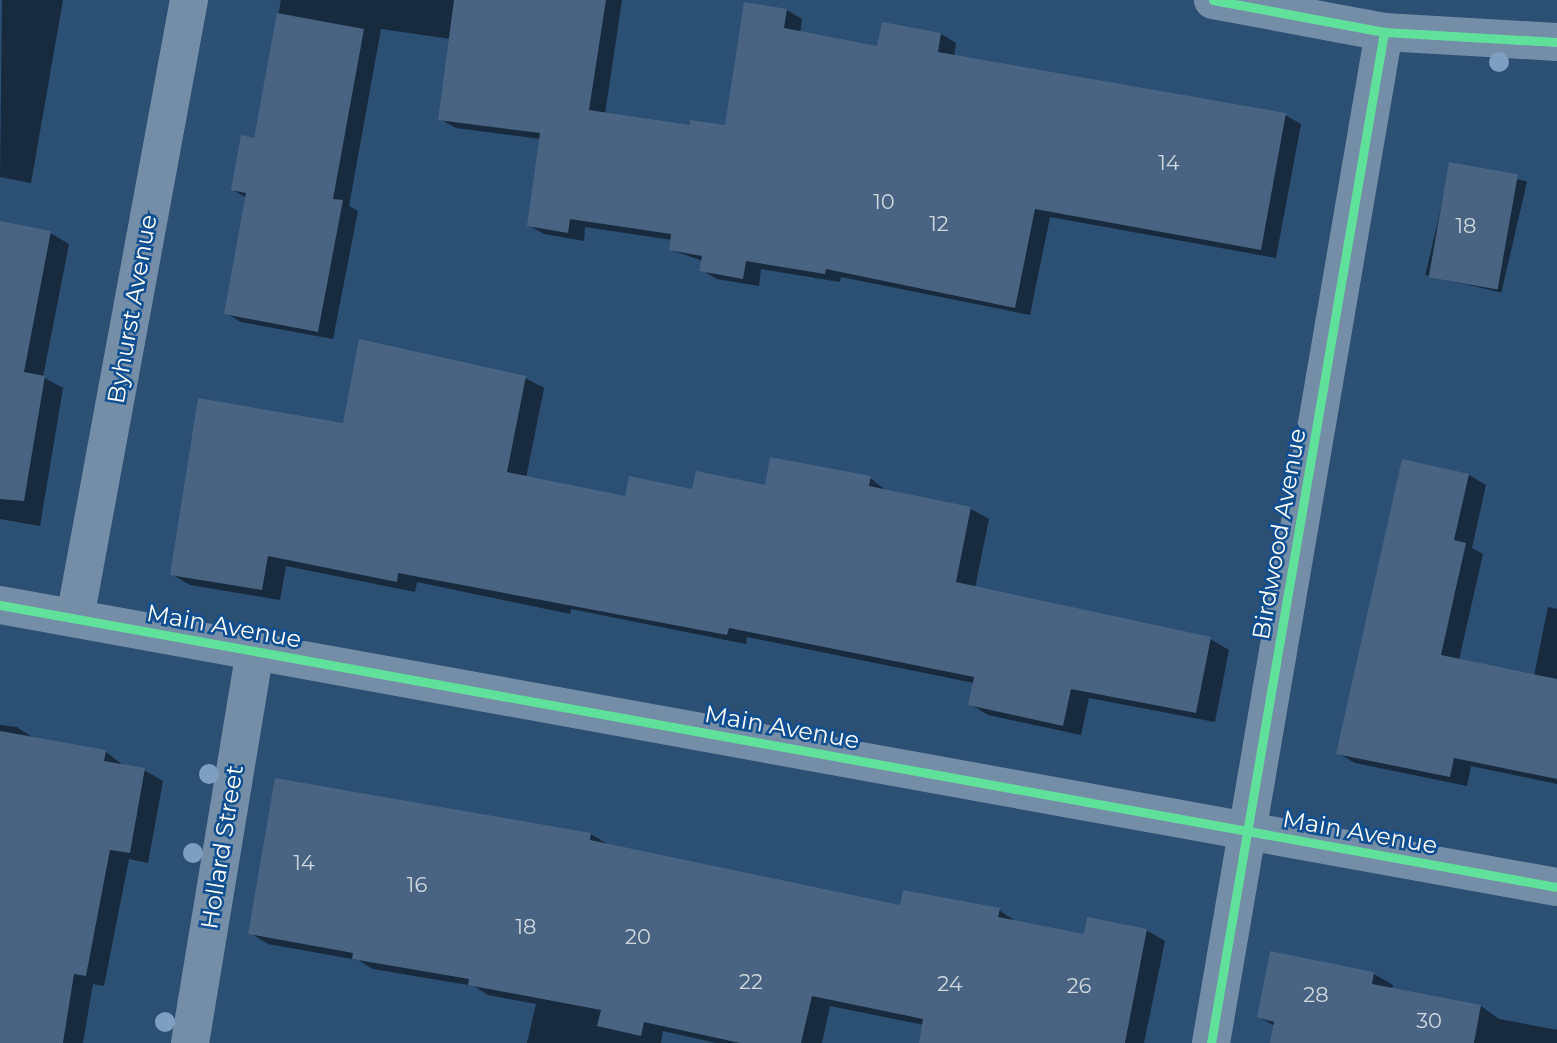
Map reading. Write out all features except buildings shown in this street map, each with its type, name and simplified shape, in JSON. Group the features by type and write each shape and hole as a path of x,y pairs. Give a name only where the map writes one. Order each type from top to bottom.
{"street":[{"name":"Byhurst Avenue","path":"75,618 189,0"},
{"path":"1213,0 1384,32 1557,42"},
{"name":"Birdwood Avenue","path":"1211,1043 1384,32"},
{"name":"Main Avenue","path":"0,605 1557,887"},
{"name":"Hollard Street","path":"190,1043 255,651"}],"cycle path":[{"path":"1213,0 1384,32 1557,42"},
{"path":"1211,1043 1384,32"},
{"path":"0,605 1557,887"}]}
